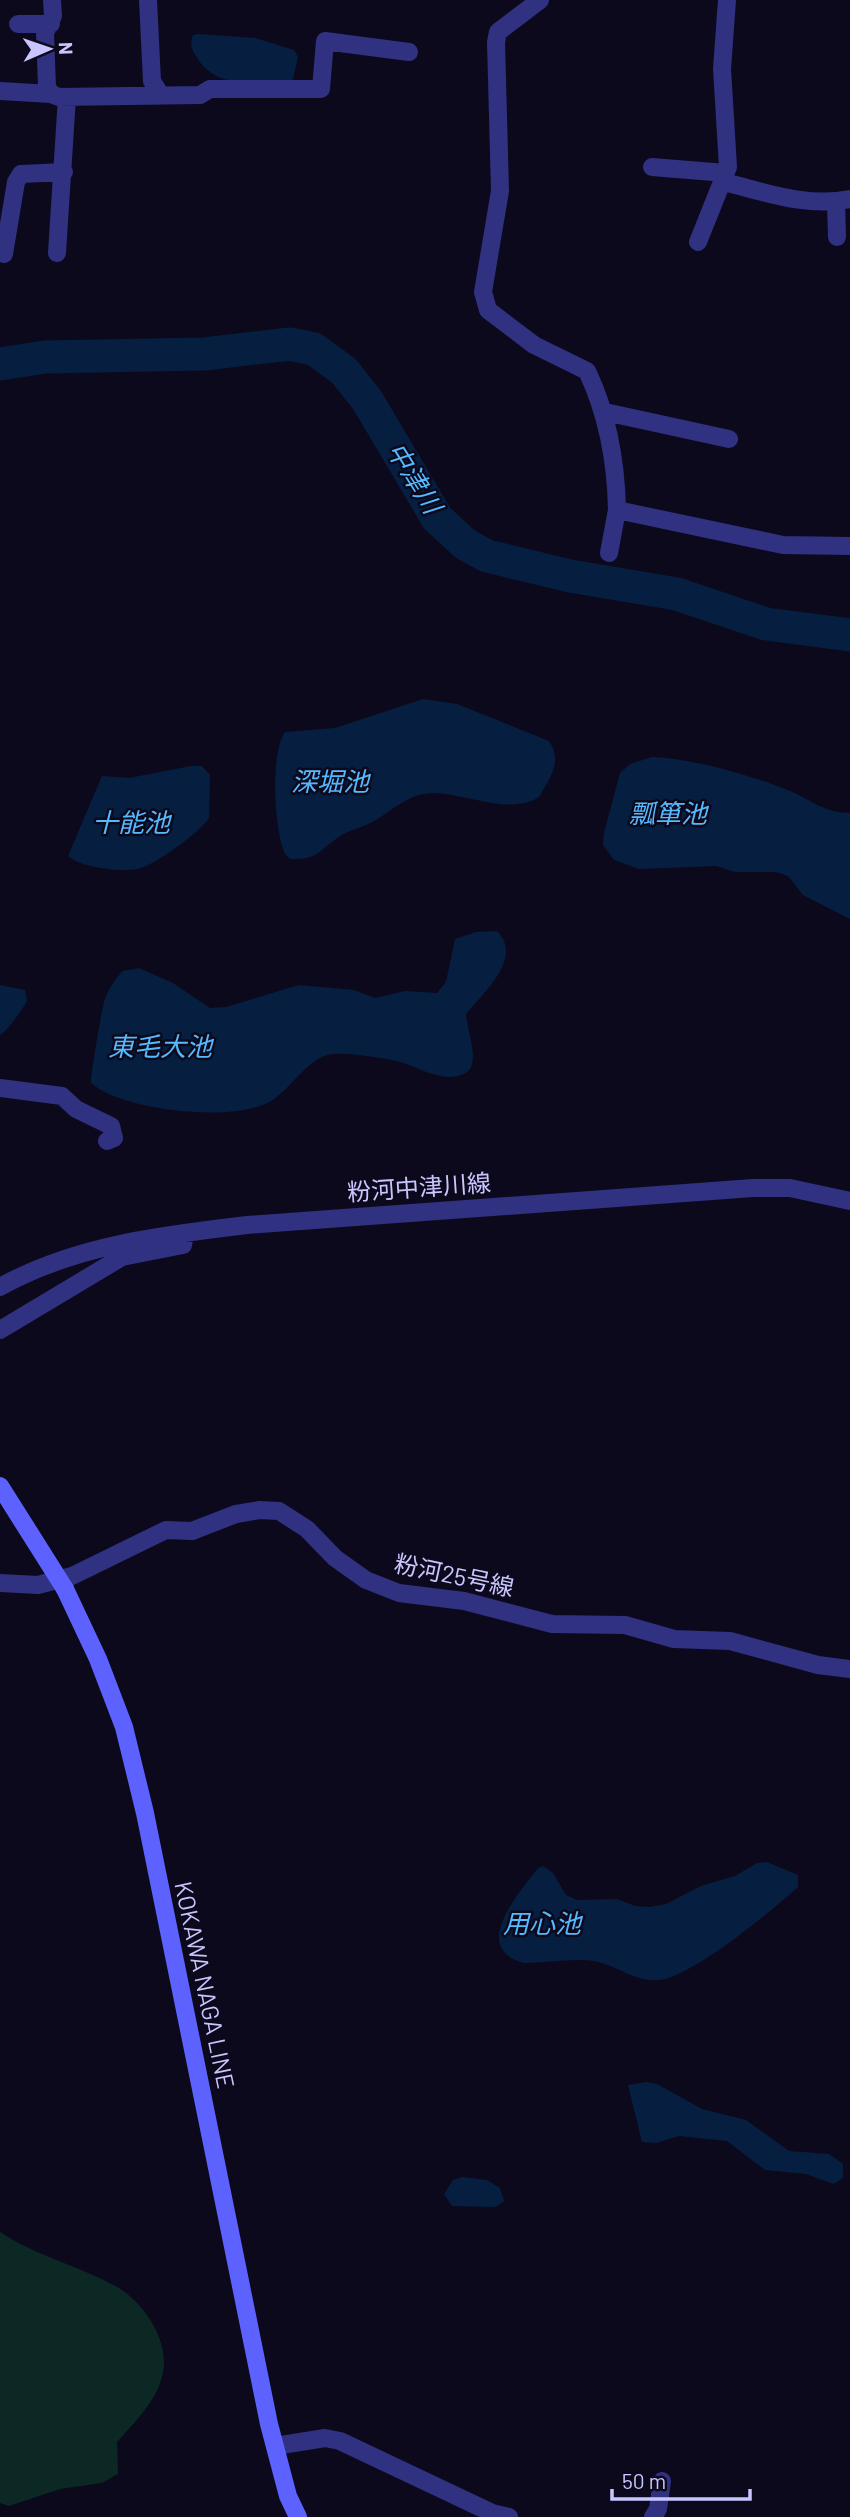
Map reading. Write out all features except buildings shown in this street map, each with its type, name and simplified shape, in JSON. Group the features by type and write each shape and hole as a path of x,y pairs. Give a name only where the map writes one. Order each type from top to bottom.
{"main road":[{"name":"KOKAWA NAGA LINE","path":"0,1486 65,1589 98,1659 124,1727 275,2446 288,2496 298,2517"}],"street":[{"path":"52,0 51,24 46,33 47,86 59,95 64,172 57,253"},
{"path":"148,0 152,81 157,89 157,96"},
{"path":"540,0 498,32 496,41 500,191 484,292 488,310 501,322 534,345 587,371 605,412 611,446 617,510 609,553"},
{"path":"698,242 725,177 722,69 727,0"},
{"path":"19,24 51,24"},
{"path":"0,91 59,95 157,96 201,95 210,89 321,89 325,41 409,52"},
{"path":"652,167 725,177 804,202 844,199 836,237"},
{"path":"4,254 16,182 21,173 64,172"},
{"path":"605,412 729,439"},
{"path":"617,510 783,545 850,546"},
{"path":"0,1088 62,1096 76,1109 111,1126 114,1138 107,1141"},
{"name":"粉河中津川線","path":"0,1287 53,1261 185,1233 247,1225 753,1188 790,1188 850,1201"},
{"path":"0,1330 122,1258 183,1245 185,1233"},
{"name":"粉河25号線","path":"0,1583 38,1585 61,1579 166,1530 192,1531 236,1514 260,1510 279,1511 307,1529 335,1558 366,1580 399,1593 464,1601 552,1624 625,1625 674,1639 730,1641 818,1665 850,1669"},
{"path":"275,2446 325,2438 340,2441 492,2513 509,2517"},
{"path":"653,2517 659,2509 662,2482"}],"green space":[{"path":"0,2232 28,2248 127,2293 151,2321 164,2356 159,2387 151,2401 117,2442 118,2474 102,2483 60,2489 9,2506 0,2503"}],"water":[{"path":"193,35 255,38 294,50 298,57 293,79 289,83 250,83 225,79 214,74 204,67 192,48"},
{"name":"深堀池","path":"423,699 457,704 549,741 555,762 551,776 539,797 527,802 501,804 446,794 425,794 341,835 311,856 290,859 281,842 275,792 277,757 285,732 335,728"},
{"name":"瓢箪池","path":"652,757 704,764 758,779 826,808 850,813 850,919 803,895 788,876 776,872 735,872 716,866 639,869 614,860 603,845 620,773 630,764"},
{"name":"十能池","path":"202,766 210,775 209,818 176,848 145,867 129,870 82,864 68,856 102,776 129,778"},
{"name":"東毛大池","path":"497,931 504,941 504,964 490,986 466,1014 473,1055 470,1069 464,1074 455,1077 438,1076 397,1061 334,1054 312,1063 271,1101 254,1108 206,1112 179,1111 127,1101 106,1093 91,1083 105,999 123,971 139,968 173,983 210,1008 226,1007 299,985 354,990 375,998 405,991 437,993 446,982 455,939 476,932"},
{"path":"0,985 25,990 27,1001 0,1035"},
{"name":"用心池","path":"767,1862 798,1875 798,1887 732,1941 675,1976 660,1980 643,1979 602,1963 586,1960 524,1963 508,1956 500,1945 499,1932 511,1904 538,1868 543,1866 553,1873 566,1895 577,1900 617,1899 635,1906 649,1907 666,1904 701,1886 735,1876 757,1863"},
{"path":"646,2082 657,2084 702,2109 746,2120 789,2151 829,2154 843,2164 843,2178 834,2184 806,2174 765,2170 727,2141 679,2136 656,2143 642,2142 628,2085"},
{"path":"462,2177 487,2180 500,2188 504,2201 496,2207 452,2206 444,2194 453,2180"}],"waterway":[{"name":"中津川","path":"0,364 45,357 204,354 290,344 314,349 344,371 367,400 437,518 465,544 487,556 570,576 677,594 766,624 850,635"}]}
